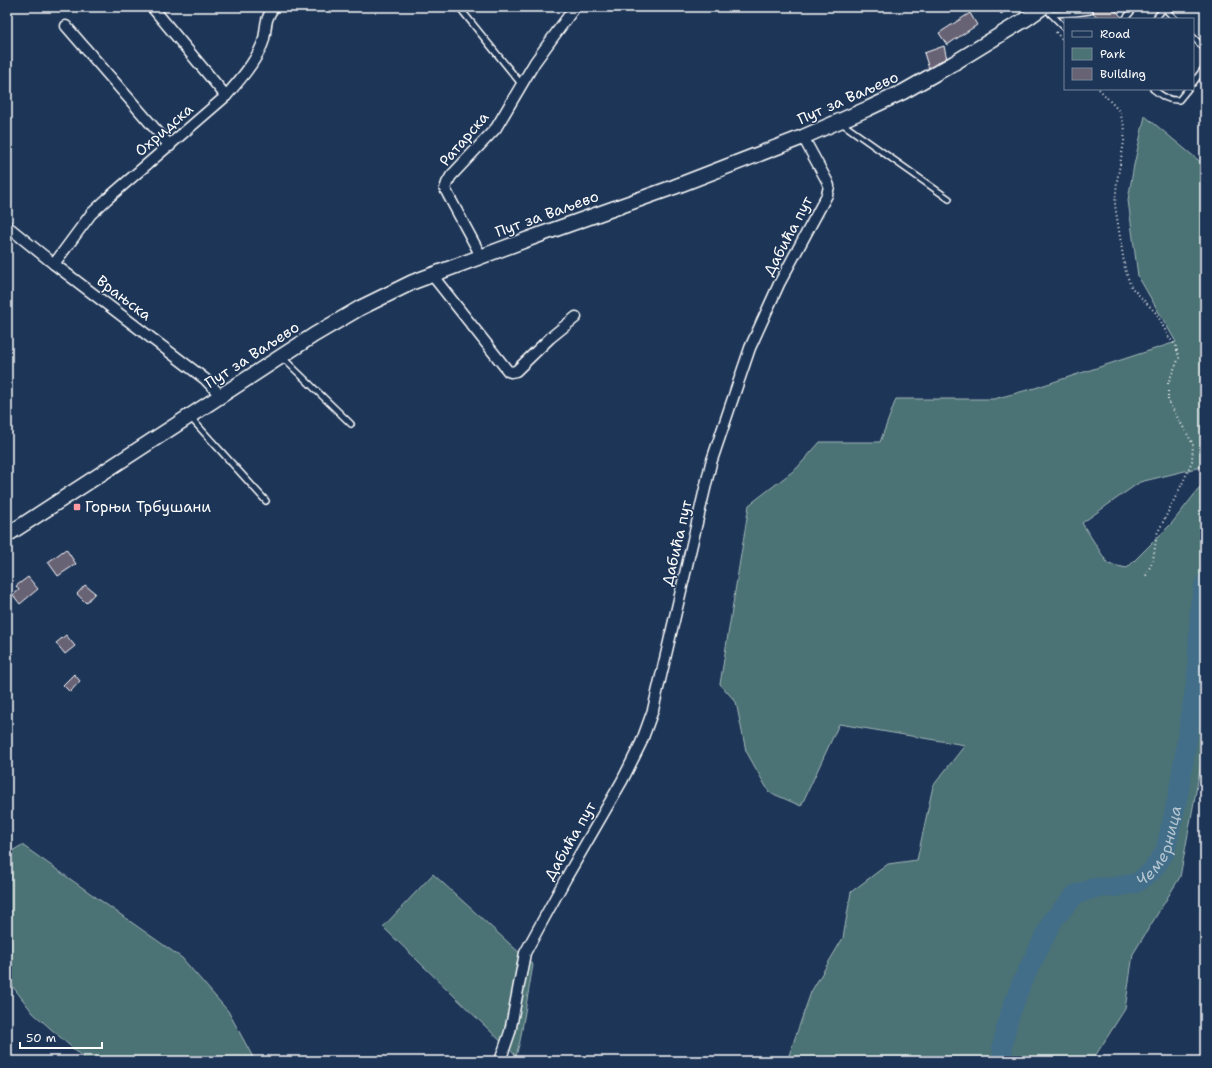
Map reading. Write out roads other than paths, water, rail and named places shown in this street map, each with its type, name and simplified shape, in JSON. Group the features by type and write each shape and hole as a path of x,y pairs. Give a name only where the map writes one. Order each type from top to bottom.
{"main road":[{"name":"Пут за Ваљево","path":"7,534 347,314 402,287 432,275 680,185 803,137 884,102 917,85 1046,9"}],"street":[{"path":"152,7 226,96"},
{"name":"Охридска","path":"54,264 96,209 226,96 239,81 257,56 263,44 265,22 269,13 274,7"},
{"name":"Ратарска","path":"481,256 446,189 447,183 451,176 496,128 535,62 575,7"},
{"path":"66,26 170,146"},
{"name":"Дабића пут","path":"500,1061 510,1032 526,953 566,878 622,781 641,743 653,710 714,456 750,348 779,284 823,203 828,190 824,175 803,137"},
{"name":"Врањска","path":"7,226 54,264 205,379 220,396"},
{"path":"432,275 508,371 511,372 516,371 550,338 576,317"}],"lane":[{"path":"459,7 522,84"},
{"path":"1126,18 1135,7"},
{"path":"1156,18 1164,8 1174,18"},
{"path":"1046,9 1076,14 1090,11"},
{"path":"1046,9 1064,27"},
{"path":"1194,38 1205,49"},
{"path":"1194,82 1205,67"},
{"path":"1154,90 1166,99 1173,101 1179,100 1187,90"},
{"path":"839,121 949,199"},
{"path":"282,356 351,424"},
{"path":"189,416 266,501"}],"waterway":[{"name":"Чемерница","path":"1004,1061 1002,1047 1008,1020 1021,984 1053,920 1075,895 1094,888 1115,887 1137,883 1152,871 1165,852 1178,796 1197,677 1200,604 1205,583"}],"place":[{"name":"Горњи Трбушани","path":"77,507"}]}
